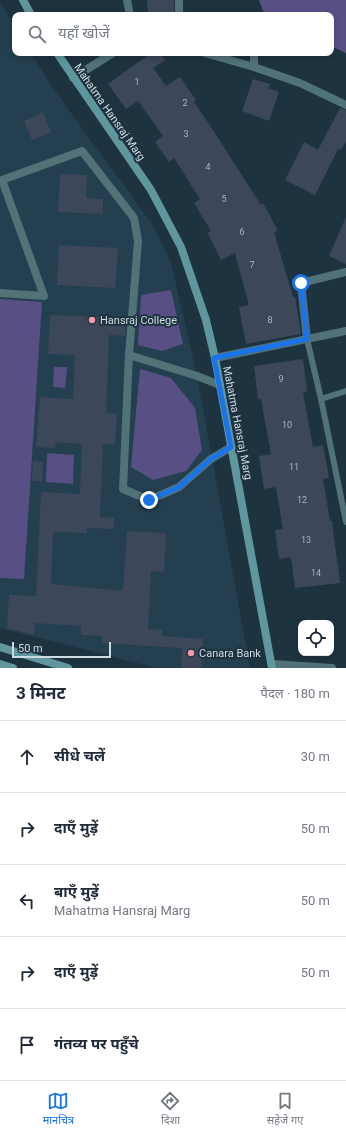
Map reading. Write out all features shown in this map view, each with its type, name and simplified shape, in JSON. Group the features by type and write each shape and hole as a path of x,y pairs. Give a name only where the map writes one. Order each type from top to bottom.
{"street":[{"path":"23,0 29,12"},
{"path":"127,0 129,12"},
{"path":"179,0 179,12"},
{"name":"Mahatma Hansraj Marg","path":"59,56 151,190 181,246 206,320 220,385 272,666"},
{"path":"73,78 108,56"},
{"path":"216,56 254,67 300,83 346,105"},
{"path":"254,56 254,67"},
{"path":"0,293 44,296 2,180 82,151 134,218 138,241 129,355 122,489 149,500 179,487 211,459 231,447"},
{"path":"307,339 301,283 346,272"},
{"path":"214,358 346,331"},
{"path":"129,355 197,376 220,385"},
{"path":"0,647 68,668"},
{"path":"0,664 13,668"},
{"path":"272,666 332,668"}],"lane":[{"path":"307,339 346,522"},
{"path":"321,399 346,391"}],"shaded area":[{"path":"259,0 346,0 346,53 334,47 334,12 264,12"},
{"name":"Hansraj College","path":"0,2 12,22 12,56 33,56 52,87 154,227 171,263 197,376 250,668 157,668 0,628"},
{"path":"171,290 183,344 162,351 138,345 141,295"},
{"path":"0,299 42,302 24,579 0,578"},
{"path":"54,367 67,367 65,388 53,387"},
{"path":"140,369 171,378 195,408 202,450 186,471 153,480 131,467"},
{"path":"47,453 74,455 73,484 46,482"}],"building":[{"path":"147,0 174,0 174,12 148,12"},
{"path":"147,56 162,56 165,60 153,68 166,86 180,77 196,100 194,102 261,205 263,203 278,231 274,232 293,297 295,297 301,334 246,344 239,307 249,305 235,253 221,260 207,232 211,231 194,203 200,199 174,158 169,162 155,142 163,136 138,101 126,109 108,84"},
{"path":"253,79 270,84 268,88 279,92 269,121 242,111"},
{"path":"340,108 346,110 346,141 341,150 338,149 315,195 285,180 304,142 318,150"},
{"path":"43,112 51,132 32,140 24,121"},
{"path":"60,174 87,175 86,198 103,199 103,214 58,212"},
{"path":"346,217 346,264 329,256"},
{"path":"59,245 118,248 115,288 57,285"},
{"path":"50,315 126,318 125,336 109,335 106,413 117,414 115,444 103,444 100,517 114,518 114,529 87,528 87,533 53,532 51,584 123,591 127,531 166,533 164,572 151,571 148,629 162,630 162,636 203,639 201,668 181,668 182,648 102,643 102,636 81,635 81,626 35,623 34,635 7,628 9,595 36,596 41,492 80,494 82,444 56,442 55,448 36,447 40,397 73,399 75,355 48,354"},
{"path":"303,359 307,392 303,393 313,447 323,445 329,478 323,479 330,521 332,521 340,583 295,588 291,557 279,559 275,530 283,529 276,487 264,489 259,456 271,454 261,399 258,399 254,366"},
{"path":"33,461 43,462 42,481 32,481"}],"place":[{"name":"Hansraj College","path":"92,320"},
{"name":"Canara Bank","path":"191,653"}],"route":[{"path":"149,500 179,487 211,459 231,447 214,358 307,339 300,286 301,283"}]}
